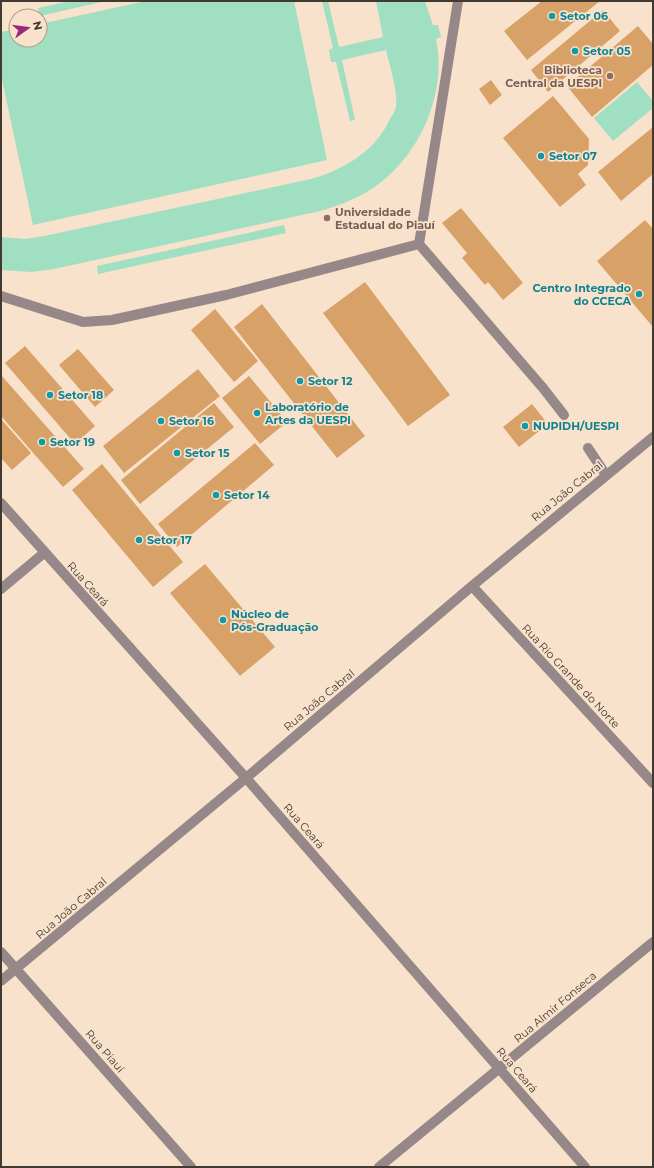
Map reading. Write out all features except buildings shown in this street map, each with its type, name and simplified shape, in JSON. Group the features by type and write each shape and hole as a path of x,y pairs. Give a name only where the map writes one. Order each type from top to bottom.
{"street":[{"path":"458,1 419,244 543,388 564,415"},
{"path":"1,296 83,322 112,320 226,295 419,244"},
{"name":"Rua João Cabral","path":"1,981 246,778 472,586 653,436"},
{"path":"588,448 606,475"},
{"name":"Rua Ceará","path":"1,503 246,778 585,1167"},
{"path":"1,589 44,553"},
{"name":"Rua Rio Grande do Norte","path":"472,586 653,783"},
{"name":"Rua Almir Fonseca","path":"379,1167 653,942"},
{"name":"Rua Piauí","path":"1,952 191,1167"}],"green space":[{"path":"70,1 106,1 48,14 48,8 38,8"},
{"path":"146,1 294,1 327,160 33,225 1,75 1,32 8,31 8,48 48,48 48,22"},
{"path":"322,1 328,1 339,47 383,37 376,1 425,1 433,25 438,25 441,37 436,39 438,79 428,118 419,137 408,154 395,170 380,183 351,200 320,211 54,269 32,272 1,270 1,237 25,239 44,236 311,179 346,165 366,151 383,132 396,107 395,86 386,50 342,60 355,120 350,121 336,62 331,62 329,50 333,48"},
{"path":"637,82 653,101 653,108 613,141 594,118"},
{"path":"284,225 286,233 98,274 97,266"}],"place":[{"name":"Setor 06","path":"552,16"},
{"name":"Setor 05","path":"575,51"},
{"name":"Biblioteca Central da UESPI","path":"610,76"},
{"name":"Setor 07","path":"541,156"},
{"name":"Universidade Estadual do Piauí","path":"327,218"},
{"name":"Centro Integrado do CCECA","path":"639,294"},
{"name":"Setor 12","path":"300,381"},
{"name":"Setor 18","path":"50,395"},
{"name":"Laboratório de Artes da UESPI","path":"257,413"},
{"name":"Setor 16","path":"161,421"},
{"name":"NUPIDH/UESPI","path":"525,426"},
{"name":"Setor 19","path":"42,442"},
{"name":"Setor 15","path":"177,453"},
{"name":"Setor 14","path":"216,495"},
{"name":"Setor 17","path":"139,540"},
{"name":"Núcleo de Pós-Graduação","path":"223,620"}]}
